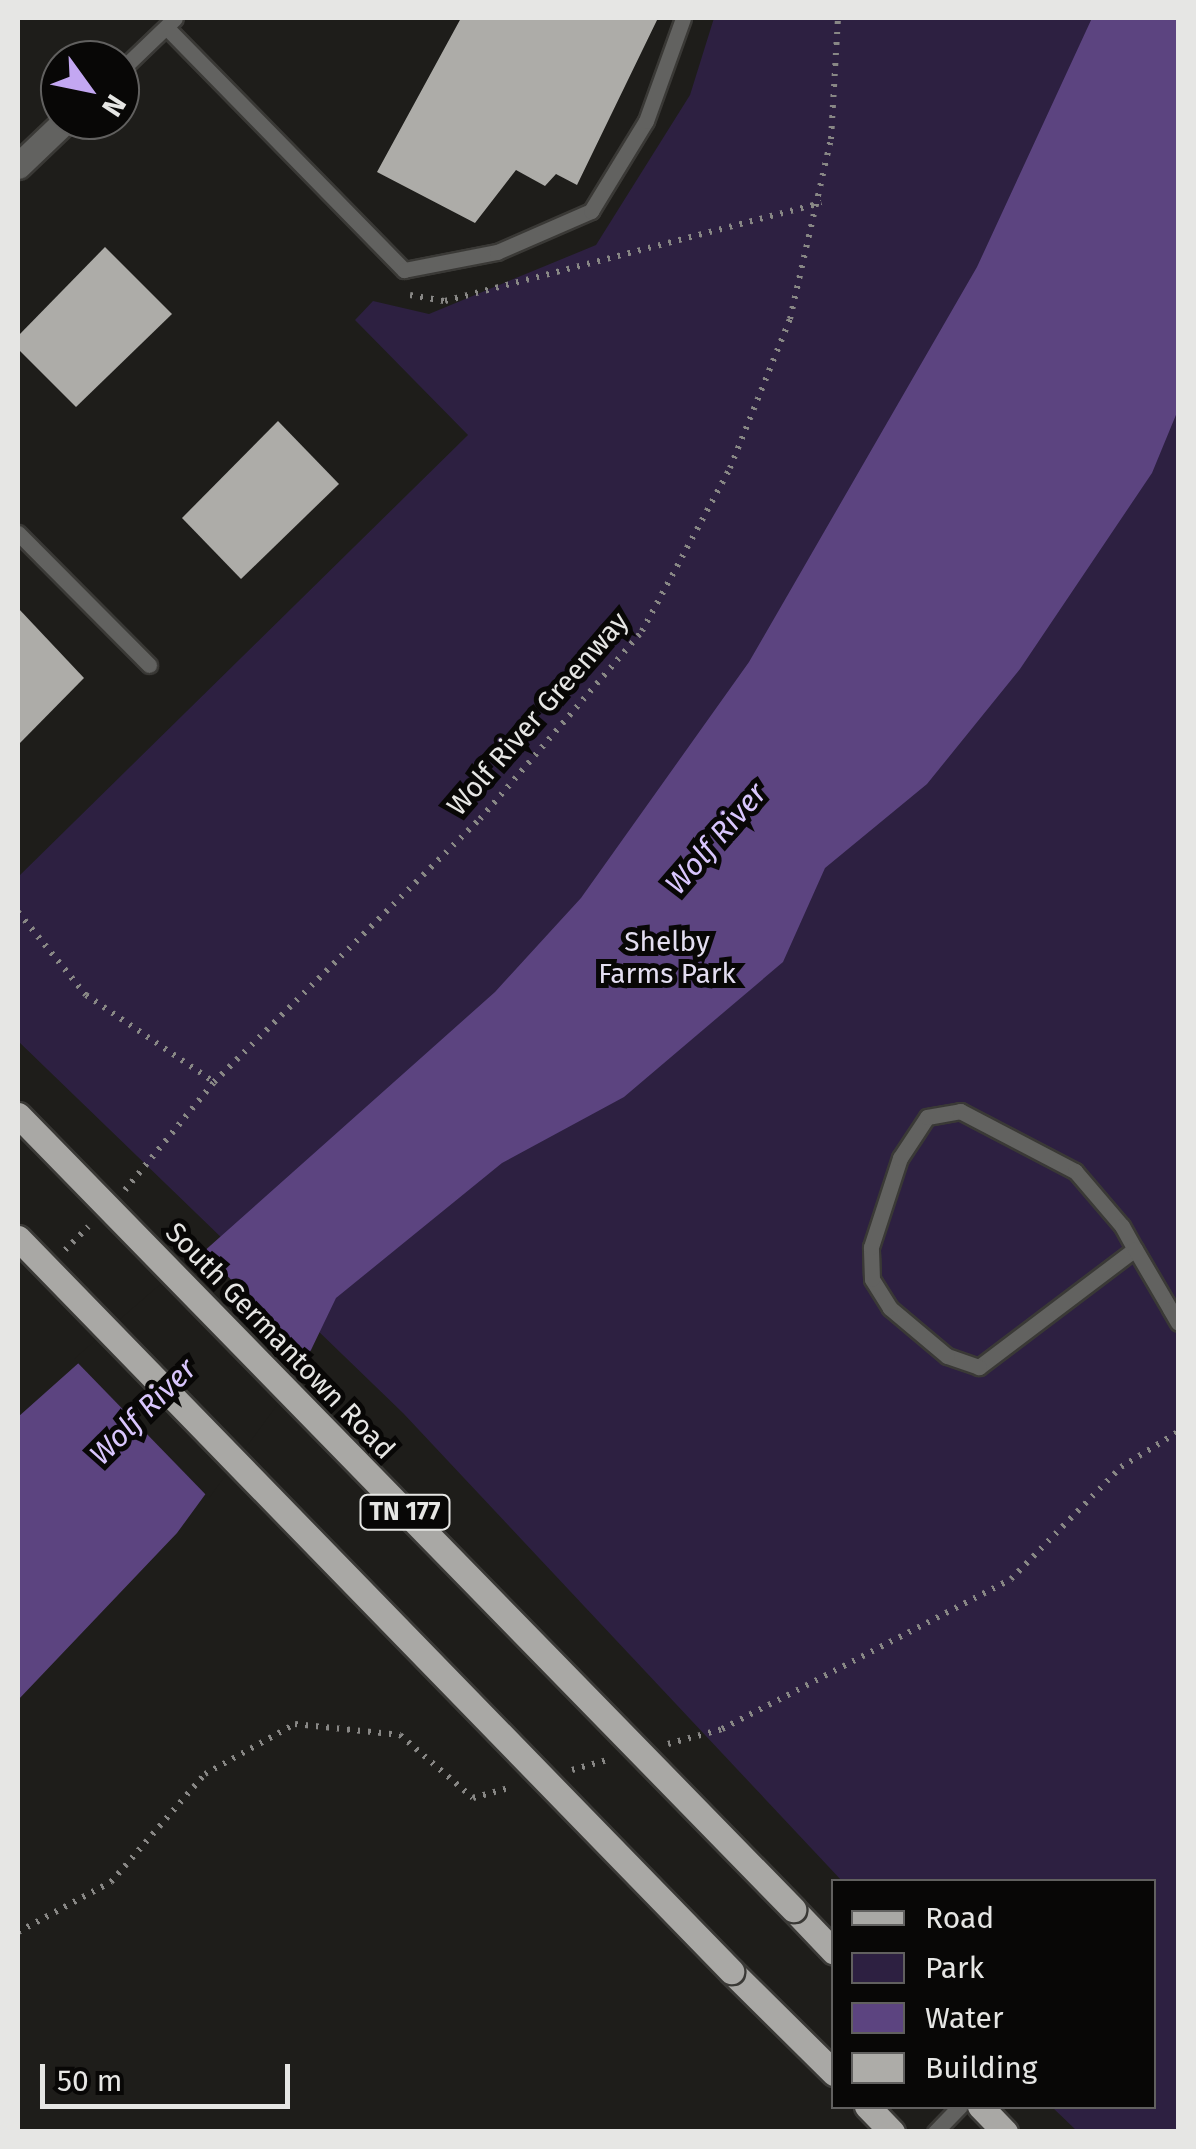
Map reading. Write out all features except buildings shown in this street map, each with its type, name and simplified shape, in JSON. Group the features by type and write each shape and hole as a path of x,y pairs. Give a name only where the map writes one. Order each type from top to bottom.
{"main road":[{"name":"South Germantown Road","path":"18,1115 831,1949"},
{"name":"TN 177","path":"18,1238 831,2070"},
{"path":"870,2109 892,2132"},
{"path":"983,2109 1005,2132"}],"street":[{"path":"18,166 45,140"}],"lane":[{"path":"140,52 171,23 404,270 497,252 591,211 646,121 682,18"},
{"path":"18,533 149,666"},
{"path":"1136,1249 979,1366 948,1356 890,1308 872,1279 871,1247 900,1158 927,1117 960,1111 1075,1171 1136,1249 1178,1323"},
{"path":"935,2132 957,2109"}],"path":[{"name":"Wolf River Greenway","path":"108,1206 214,1082 480,819 642,631 760,397 821,203 838,18"},
{"path":"389,255 383,275 403,294 445,300 821,203"},
{"path":"18,912 86,996 214,1082"},
{"path":"56,1258 96,1220"}],"green space":[{"name":"Shelby Farms Park","path":"714,18 1178,18 1178,2131 1077,2131 1054,2109 1156,2109 1156,1879 840,1879 403,1413 18,1041 18,877 468,435 355,320 373,301 429,314 596,245 690,95"}],"water":[{"name":"Wolf River","path":"1092,18 1178,18 1178,410 1152,473 1020,669 927,784 825,868 783,962 624,1097 502,1163 336,1298 311,1350 177,1533 18,1700 18,1417 495,992 581,898 749,662 977,267"}],"pier":[{"path":"201,1249 310,1360 209,1498 74,1359"}]}
